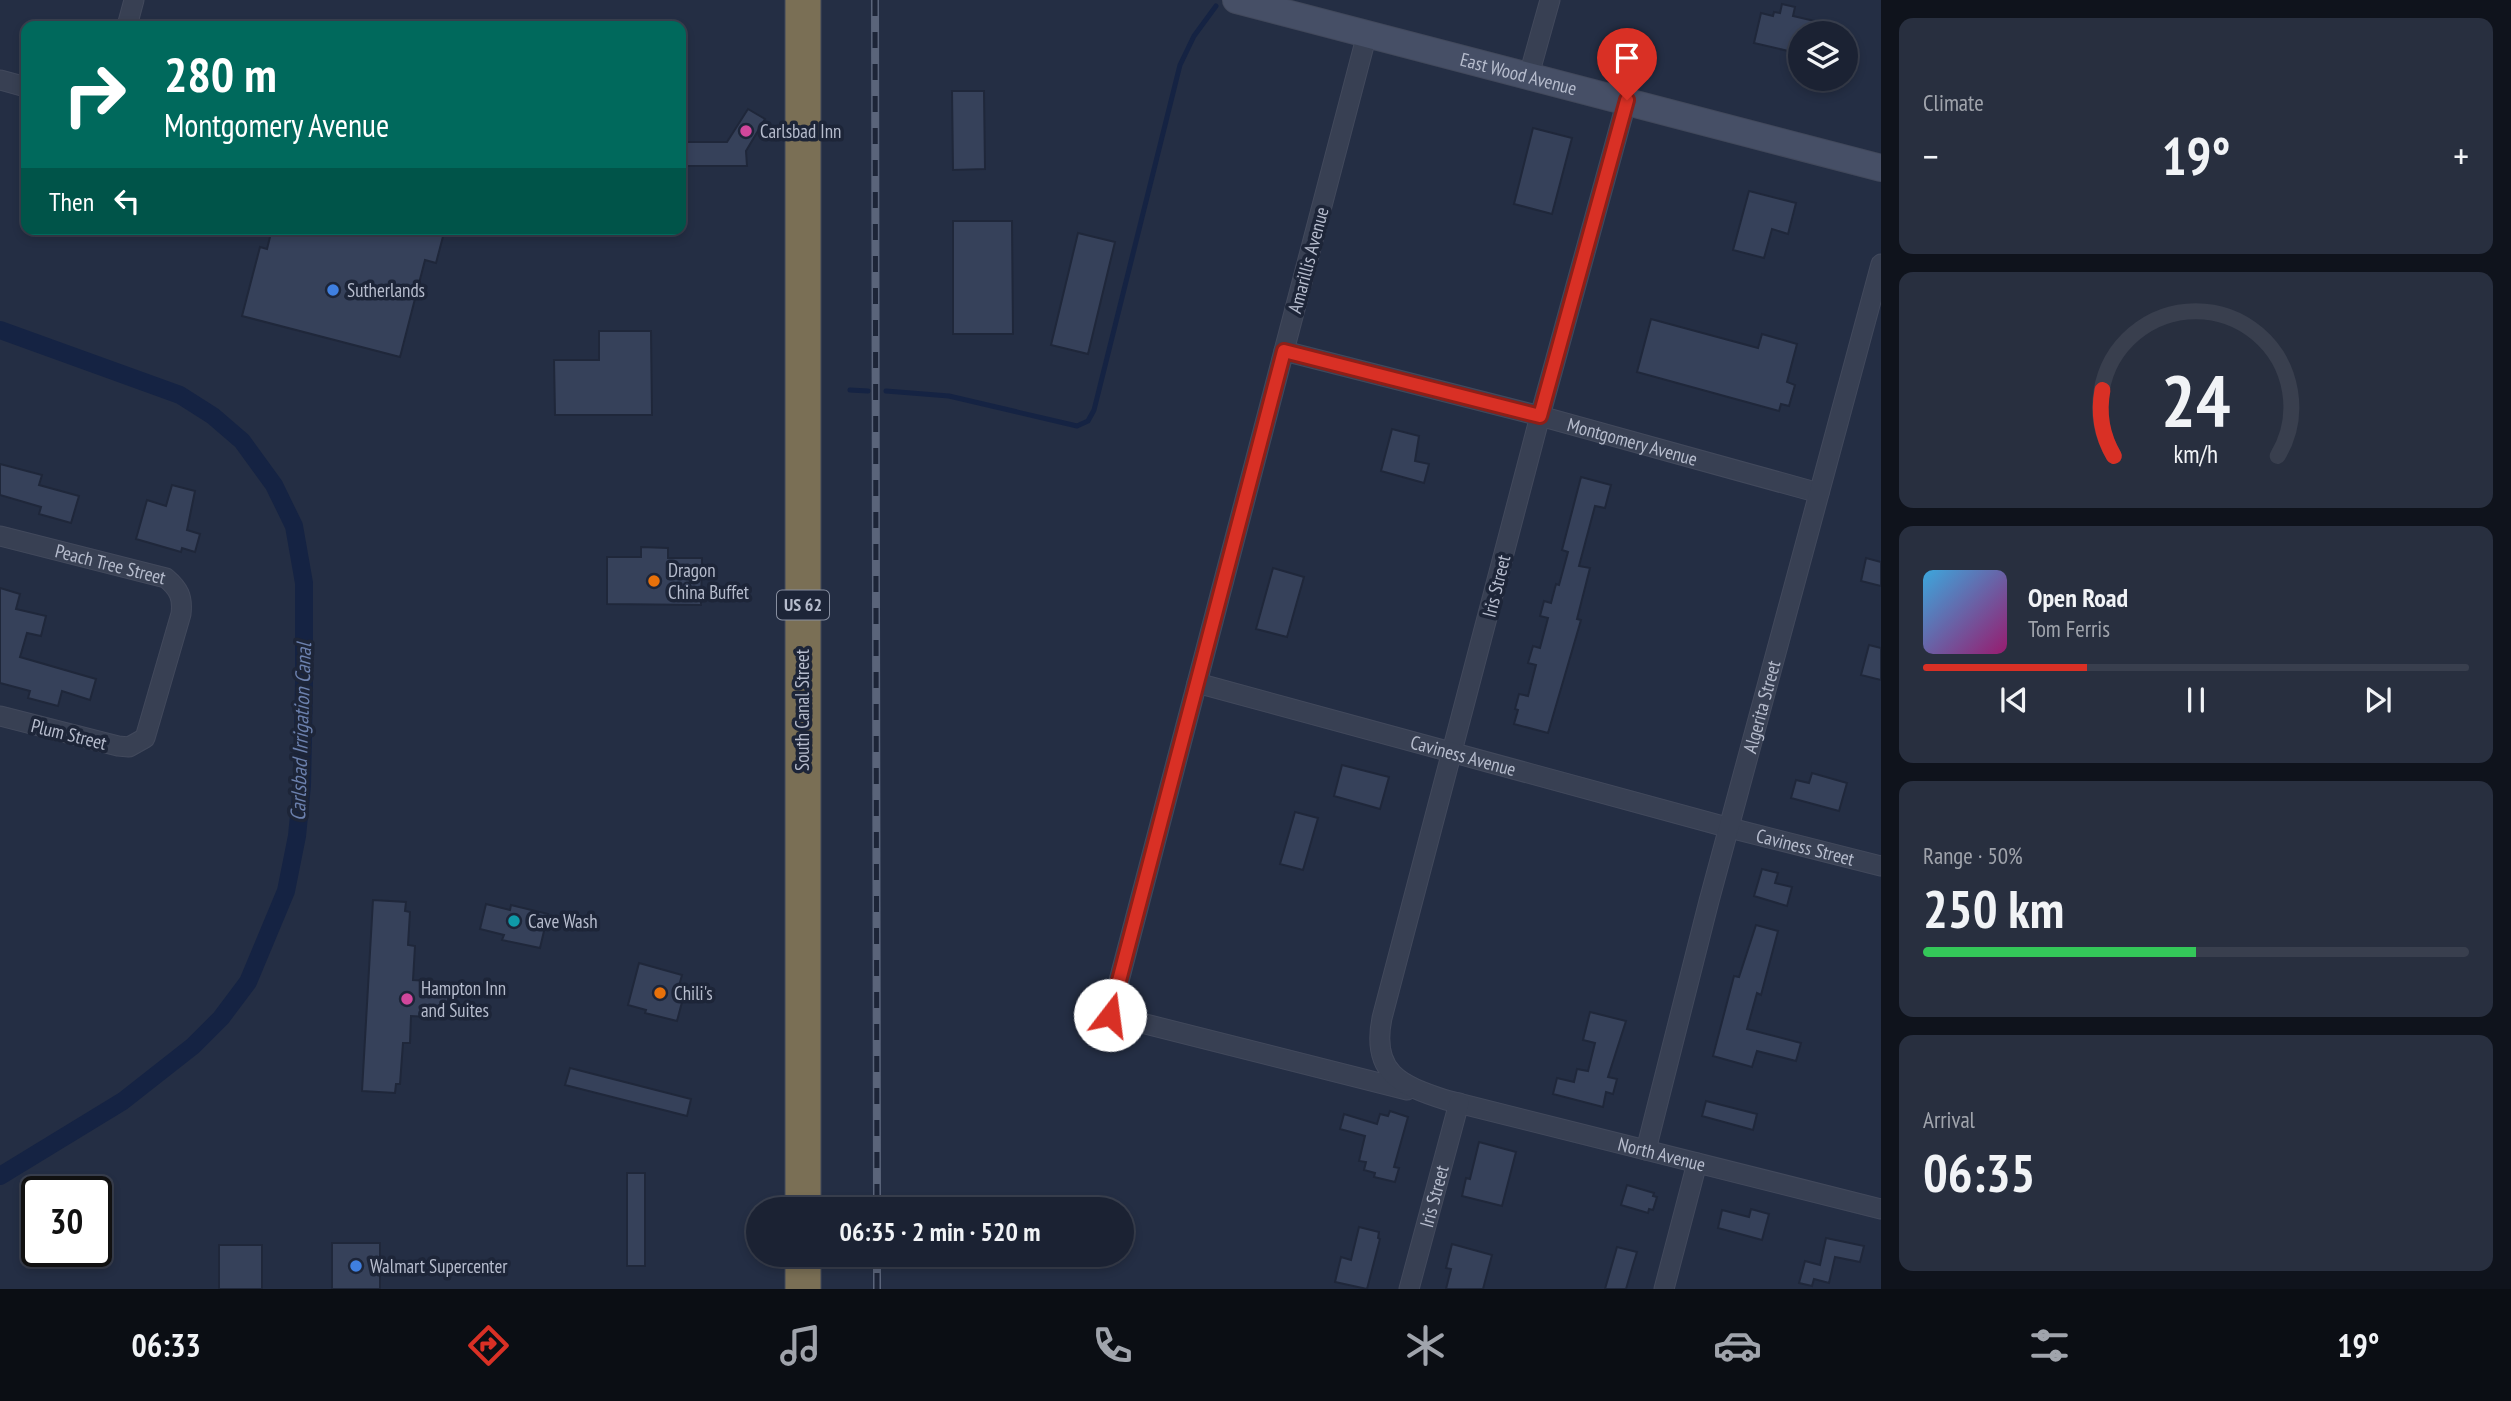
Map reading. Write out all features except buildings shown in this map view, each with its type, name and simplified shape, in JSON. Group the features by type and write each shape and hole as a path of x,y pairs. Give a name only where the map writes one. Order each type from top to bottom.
{"highway":[{"name":"South Canal Street","path":"803,0 803,1197"},
{"path":"803,1267 803,1289"}],"main road":[{"name":"East Wood Avenue","path":"1236,0 1627,100 1881,169"}],"street":[{"path":"128,21 134,0"},
{"path":"1530,75 1549,0"},
{"name":"Amarillis Avenue","path":"1110,1015 1367,34"},
{"path":"0,80 21,86"},
{"name":"Iris Street","path":"1390,1072 1378,1049 1378,1038 1540,416 1627,100"},
{"name":"Algerita Street","path":"1646,1150 1881,264"},
{"name":"Montgomery Avenue","path":"1284,351 1540,416 1819,493"},
{"name":"Peach Tree Street","path":"0,536 166,578 177,587 182,600 181,614 145,738 137,743"},
{"name":"Caviness Avenue","path":"1197,683 1730,828"},
{"name":"Plum Street","path":"0,716 118,747 129,747 137,743"},
{"name":"Caviness Street","path":"1730,828 1881,866"},
{"name":"North Avenue","path":"1110,1015 1881,1209"},
{"name":"North Avenue","path":"1390,1072 1406,1085 1450,1101"},
{"name":"Iris Street","path":"1409,1289 1450,1101"},
{"path":"1664,1289 1697,1163"}],"waterway":[{"path":"886,391 949,396 1077,426 1088,421 1094,410 1180,65 1194,36 1216,6"},
{"name":"Carlsbad Irrigation Canal","path":"0,330 180,395 213,416 242,441 274,485 294,526 304,583 302,785 297,836 286,891 248,982 221,1018 193,1046 123,1101 0,1176"},
{"path":"850,390 868,391"}],"railway":[{"path":"875,0 877,1197"},
{"path":"877,1267 877,1289"}],"place":[{"name":"Carlsbad Inn","path":"746,131"},
{"name":"Sutherlands","path":"333,290"},
{"name":"Dragon China Buffet","path":"654,581"},
{"name":"Cave Wash","path":"514,921"},
{"name":"Chili's","path":"660,993"},
{"name":"Hampton Inn and Suites","path":"407,999"},
{"name":"Walmart Supercenter","path":"356,1266"}],"route":[{"path":"1110,1015 1284,351 1540,416 1627,100"}]}
